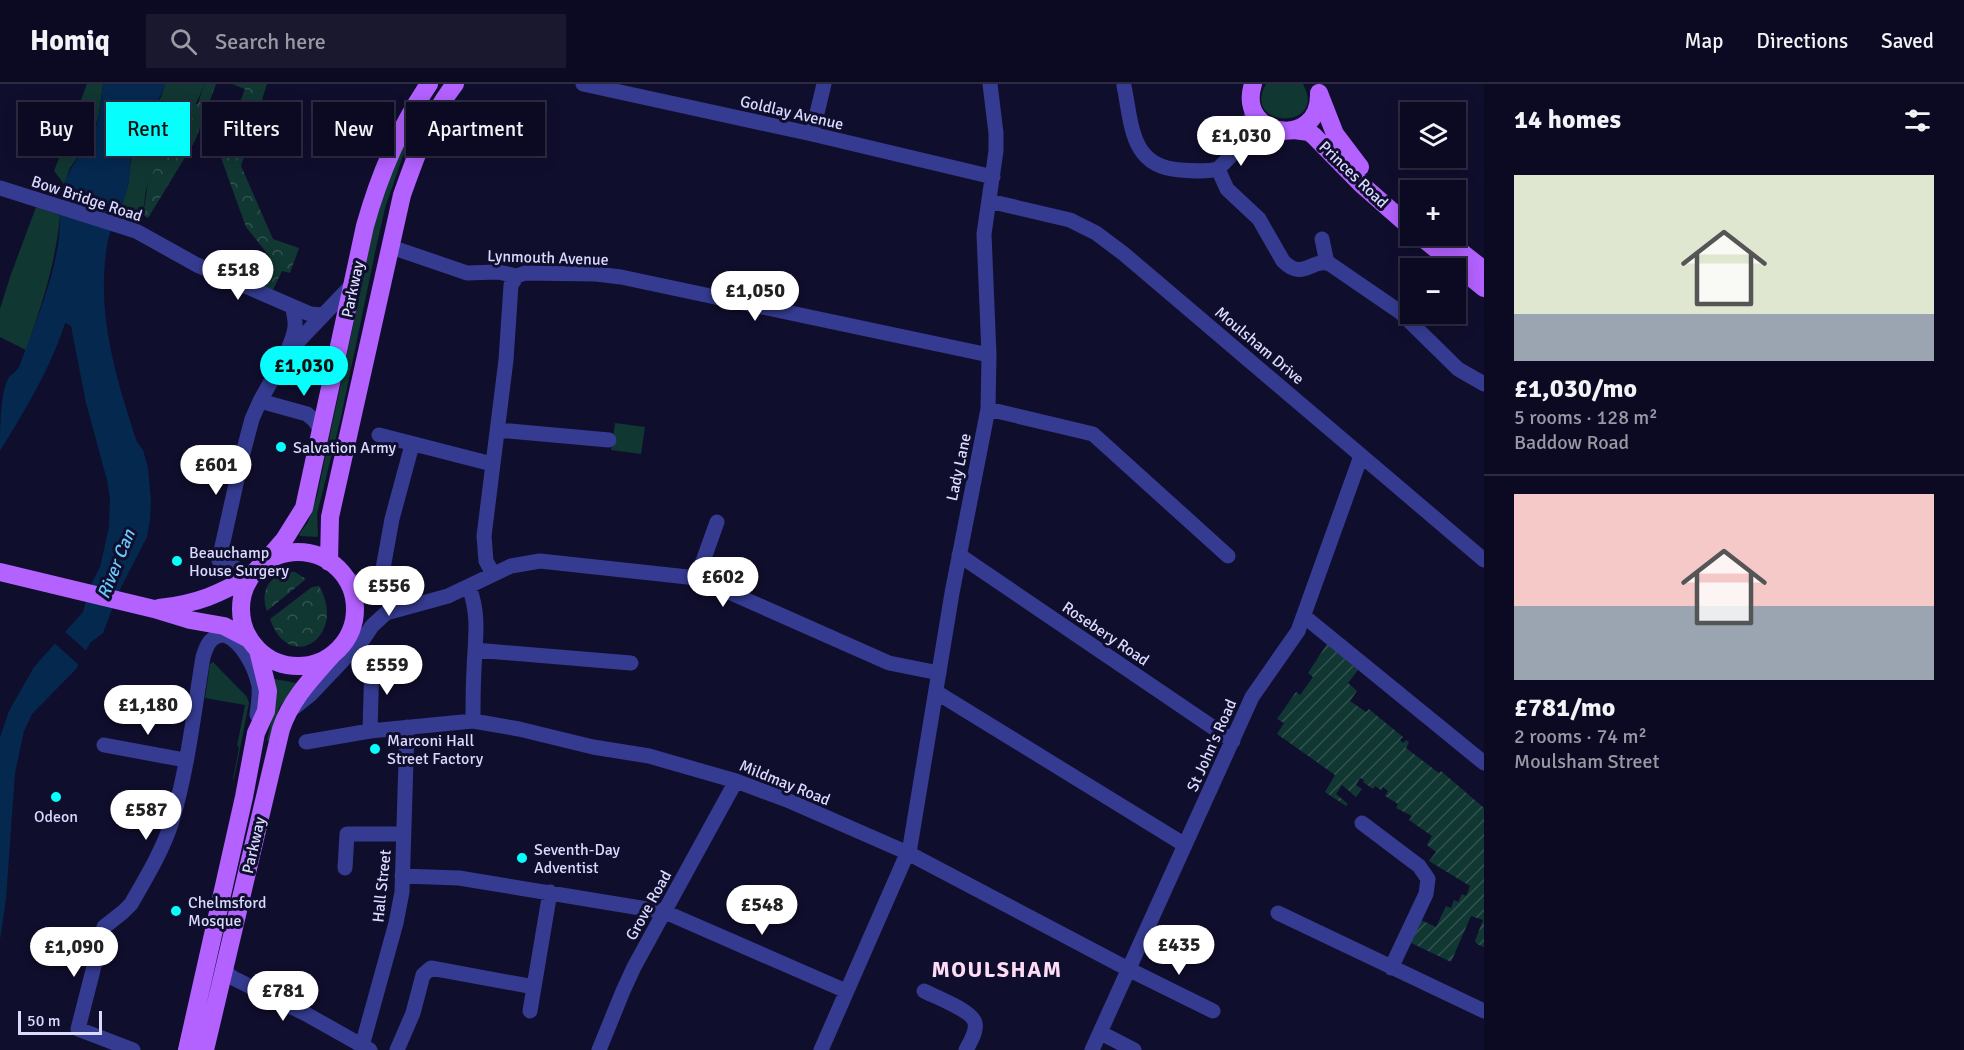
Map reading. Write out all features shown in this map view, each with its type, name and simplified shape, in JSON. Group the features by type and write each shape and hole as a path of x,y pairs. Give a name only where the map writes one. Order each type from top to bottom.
{"main road":[{"name":"Parkway","path":"258,569 284,540 304,508 365,226 382,171 400,133 429,84"},
{"name":"Parkway","path":"329,562 330,517 402,195 419,146 434,116 455,84"},
{"path":"1236,84 1252,107"},
{"path":"1252,107 1253,84"},
{"path":"1290,131 1306,124 1314,115 1319,102 1318,89"},
{"name":"Princes Road","path":"1318,89 1335,134 1352,158 1400,203"},
{"name":"Princes Road","path":"1252,107 1260,121 1278,131 1309,132 1361,184 1400,218"},
{"path":"1432,246 1484,288"},
{"path":"1454,246 1484,270"},
{"path":"0,572 154,609 190,620 224,626 254,644 276,662 292,666 313,664 333,654 346,640 354,618 352,594 343,575 329,562 312,554 298,552 280,555 221,593 207,599 154,609"},
{"path":"254,644 242,619 242,598 258,569"},
{"name":"Parkway","path":"187,1050 244,797 256,733 266,711 268,691 254,644"},
{"name":"Parkway","path":"205,1050 284,720 300,691 333,654"}],"street":[{"name":"Goldlay Avenue","path":"583,84 812,134 993,177"},
{"path":"812,134 824,84"},
{"name":"Lady Lane","path":"821,1050 908,853 959,555 988,409 989,355 984,234 993,177 996,133 990,84"},
{"path":"1124,86 1133,136 1144,154 1162,168 1174,170 1218,169 1242,144 1252,107"},
{"path":"1242,144 1290,131"},
{"path":"1218,169 1227,189 1259,219 1283,261 1289,266 1296,270 1304,270 1328,263 1400,312 1458,369 1484,384"},
{"name":"Bow Bridge Road","path":"2,189 136,231 197,265 310,315 323,315"},
{"name":"Moulsham Drive","path":"988,201 1070,220 1124,254 1484,560"},
{"path":"1322,239 1328,263"},
{"name":"Lynmouth Avenue","path":"391,248 467,273 498,272 517,276 525,273 596,274 621,277 989,355"},
{"path":"493,574 486,561 484,546 506,360 511,285 517,276"},
{"path":"287,353 352,285"},
{"path":"232,561 219,560 242,457 252,419 287,353 295,330 296,322 292,306"},
{"path":"260,402 307,414 322,431"},
{"path":"988,409 1093,434 1228,556"},
{"path":"498,430 609,440"},
{"path":"379,435 492,464"},
{"path":"382,574 392,519 412,445"},
{"name":"St John's Road","path":"1092,1050 1252,697 1299,631 1361,456"},
{"path":"697,578 717,522"},
{"name":"Rosebery Road","path":"959,555 1233,741"},
{"path":"284,720 364,638 380,618 393,611 448,596 522,563 540,561 697,578 889,663 939,673"},
{"path":"343,575 378,597 390,601 424,604"},
{"path":"469,587 476,611 473,721"},
{"path":"1305,617 1484,763"},
{"name":"Parkway","path":"186,760 205,649 213,638 225,635 239,644 252,666 259,686 256,733"},
{"path":"475,650 631,663"},
{"path":"370,731 372,661"},
{"path":"936,692 1185,845"},
{"name":"Mildmay Road","path":"306,742 370,731 473,721 519,729 593,747 649,756 736,781 787,800 908,853 1213,1011"},
{"name":"Hall Street","path":"366,1048 396,923 402,876 407,727"},
{"path":"104,745 186,760 177,802 165,841 131,904 104,927 78,1029 133,1050"},
{"name":"Grove Road","path":"599,1050 622,991 736,781"},
{"path":"1362,823 1419,866 1428,879 1426,894 1391,968"},
{"path":"345,868 347,834 404,834"},
{"path":"402,876 459,878 665,912 846,991"},
{"path":"530,1011 550,892"},
{"path":"1278,913 1484,1011"},
{"path":"224,966 233,978 306,1014 366,1048"},
{"path":"397,1050 413,1013 423,975 428,969 534,987"},
{"path":"924,991 973,1018 976,1025 966,1050"},
{"path":"1101,1033 1134,1050"}],"green space":[{"path":"87,84 103,84 99,114 94,130 94,102 80,102"},
{"path":"165,84 204,84 190,115 190,102 158,102"},
{"path":"204,84 216,84 209,102 202,102 202,122 190,149 190,103 198,104"},
{"path":"232,84 267,84 261,102 240,102 245,89"},
{"path":"1266,84 1303,84 1308,99 1305,110 1296,117 1284,118 1273,116 1264,110 1261,99"},
{"path":"403,142 406,147 385,208 341,417 317,514 318,536 300,536 299,534 308,522 317,496 379,203"},
{"path":"60,156 78,156 70,168 64,184 54,171"},
{"path":"131,156 164,156 149,182 144,207 136,221 116,218 128,186"},
{"path":"160,156 186,156 148,218 143,215 148,184"},
{"path":"220,156 244,156 241,166 273,239 299,248 290,273 282,271 271,294 255,283 270,257 246,227"},
{"path":"36,207 60,215 48,283 26,350 0,337 0,309"},
{"path":"615,423 645,427 641,454 611,450"},
{"path":"286,572 295,572 306,579 267,611 264,598 267,587 274,578"},
{"path":"319,586 326,604 326,620 322,633 313,642 302,647 290,645 279,636 270,619 312,587"},
{"path":"1327,644 1358,670 1348,683 1357,691 1350,701 1366,712 1369,709 1403,737 1400,740 1403,743 1406,740 1409,742 1406,748 1439,773 1441,771 1484,808 1484,947 1475,941 1483,920 1471,916 1451,962 1409,942 1419,919 1436,927 1446,906 1451,908 1454,900 1458,902 1462,894 1466,896 1470,886 1429,861 1436,852 1427,845 1432,836 1409,820 1412,816 1396,808 1398,804 1385,796 1388,791 1383,787 1381,790 1375,786 1373,789 1360,778 1356,785 1362,789 1356,797 1342,785 1336,794 1348,804 1346,806 1325,792 1335,775 1277,734 1284,723 1277,719 1296,692 1300,695 1313,677 1308,673"},
{"path":"213,662 247,697 249,703 234,779 239,747 237,746 245,705 205,698 210,664"},
{"path":"274,679 297,683 279,708 270,741 267,741 275,703"}],"water":[{"name":"River Can","path":"103,84 165,84 157,102 106,102 106,156 131,156 126,193 107,245 104,271 106,321 115,370 137,442 143,450 148,468 150,520 147,537 119,591 103,633 90,643 76,669 32,714 24,731 15,773 6,899 0,940 0,737 9,711 34,667 83,612 90,587 100,567 109,527 110,499 86,403 71,326 65,323 28,405 0,451 2,402 6,383 19,367 47,292 58,245 64,185 79,156 94,156 94,131 100,111"}],"pier":[{"path":"63,630 89,653 81,667 52,641"}],"place":[{"name":"Salvation Army","path":"281,447"},
{"name":"Beauchamp House Surgery","path":"177,561"},
{"name":"Marconi Hall Street Factory","path":"375,749"},
{"name":"Odeon","path":"56,797"},
{"name":"Seventh-Day Adventist","path":"522,858"},
{"name":"Chelmsford Mosque","path":"176,911"}],"district":[{"name":"MOULSHAM","path":"997,969"}]}
